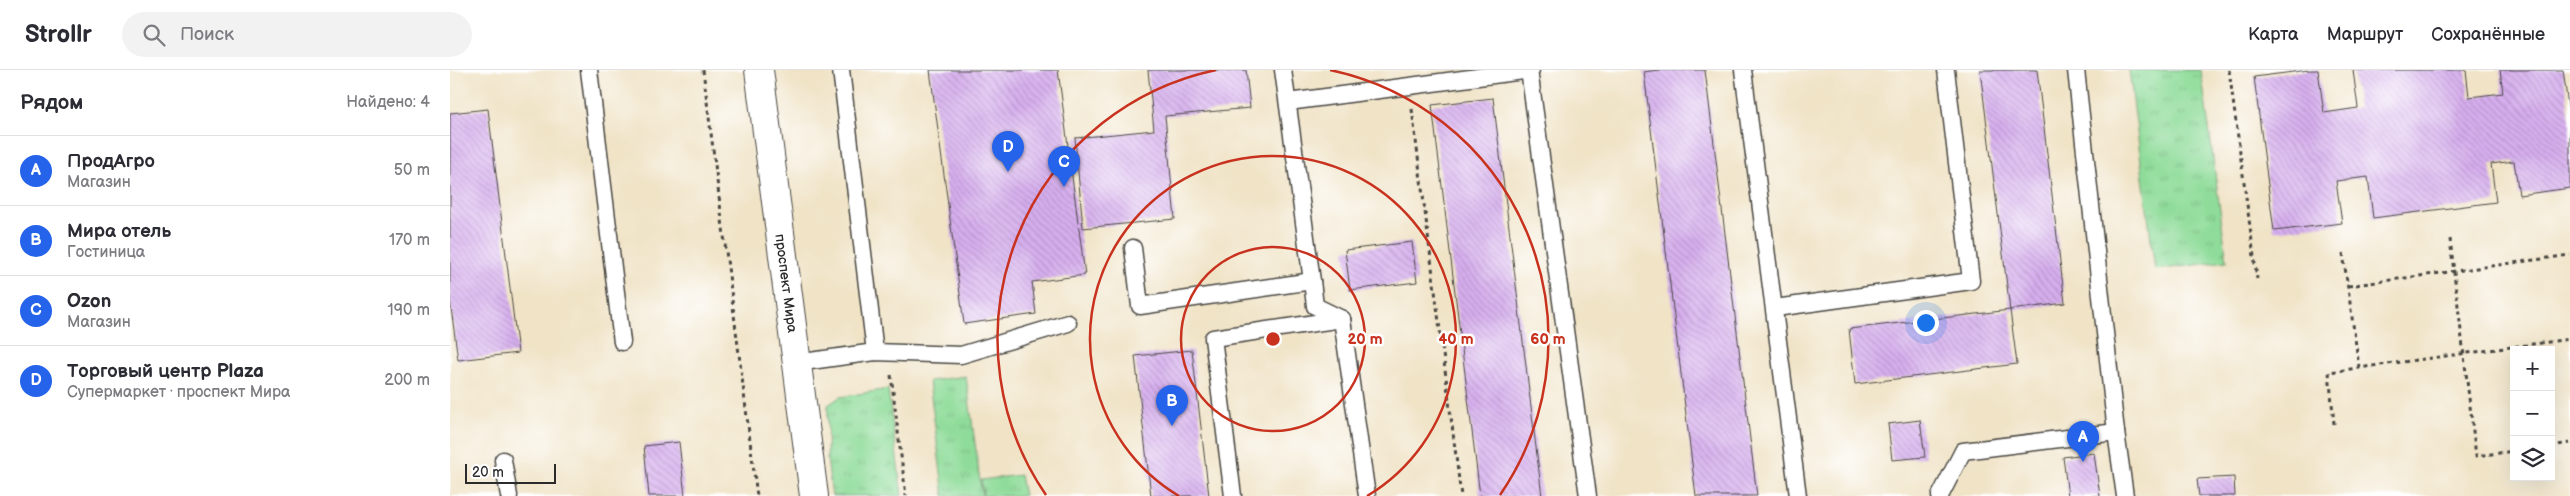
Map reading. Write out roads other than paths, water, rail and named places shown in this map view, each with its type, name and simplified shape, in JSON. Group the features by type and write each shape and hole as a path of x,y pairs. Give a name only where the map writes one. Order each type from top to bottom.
{"main road":[{"name":"проспект Мира","path":"759,70 814,496"}],"lane":[{"path":"589,70 622,342"},
{"path":"841,70 874,352"},
{"path":"1283,70 1315,306 1342,319"},
{"path":"1288,102 1530,70 1588,496"},
{"path":"1743,70 1798,496"},
{"path":"1775,308 1971,281 1946,70"},
{"path":"2076,70 2116,432 2125,496"},
{"path":"1133,248 1140,306 1312,281"},
{"path":"1233,496 1213,338 1342,319"},
{"path":"1342,319 1367,496"},
{"path":"796,363 874,352 962,355 1068,323"},
{"path":"1940,496 1964,451 2116,432"},
{"path":"503,460 509,496"}],"place":[{"name":"Торговый центр Plaza","path":"1008,172"},
{"name":"Ozon","path":"1064,187"},
{"name":"Мира отель","path":"1172,426"},
{"name":"ПродАгро","path":"2083,462"}]}
